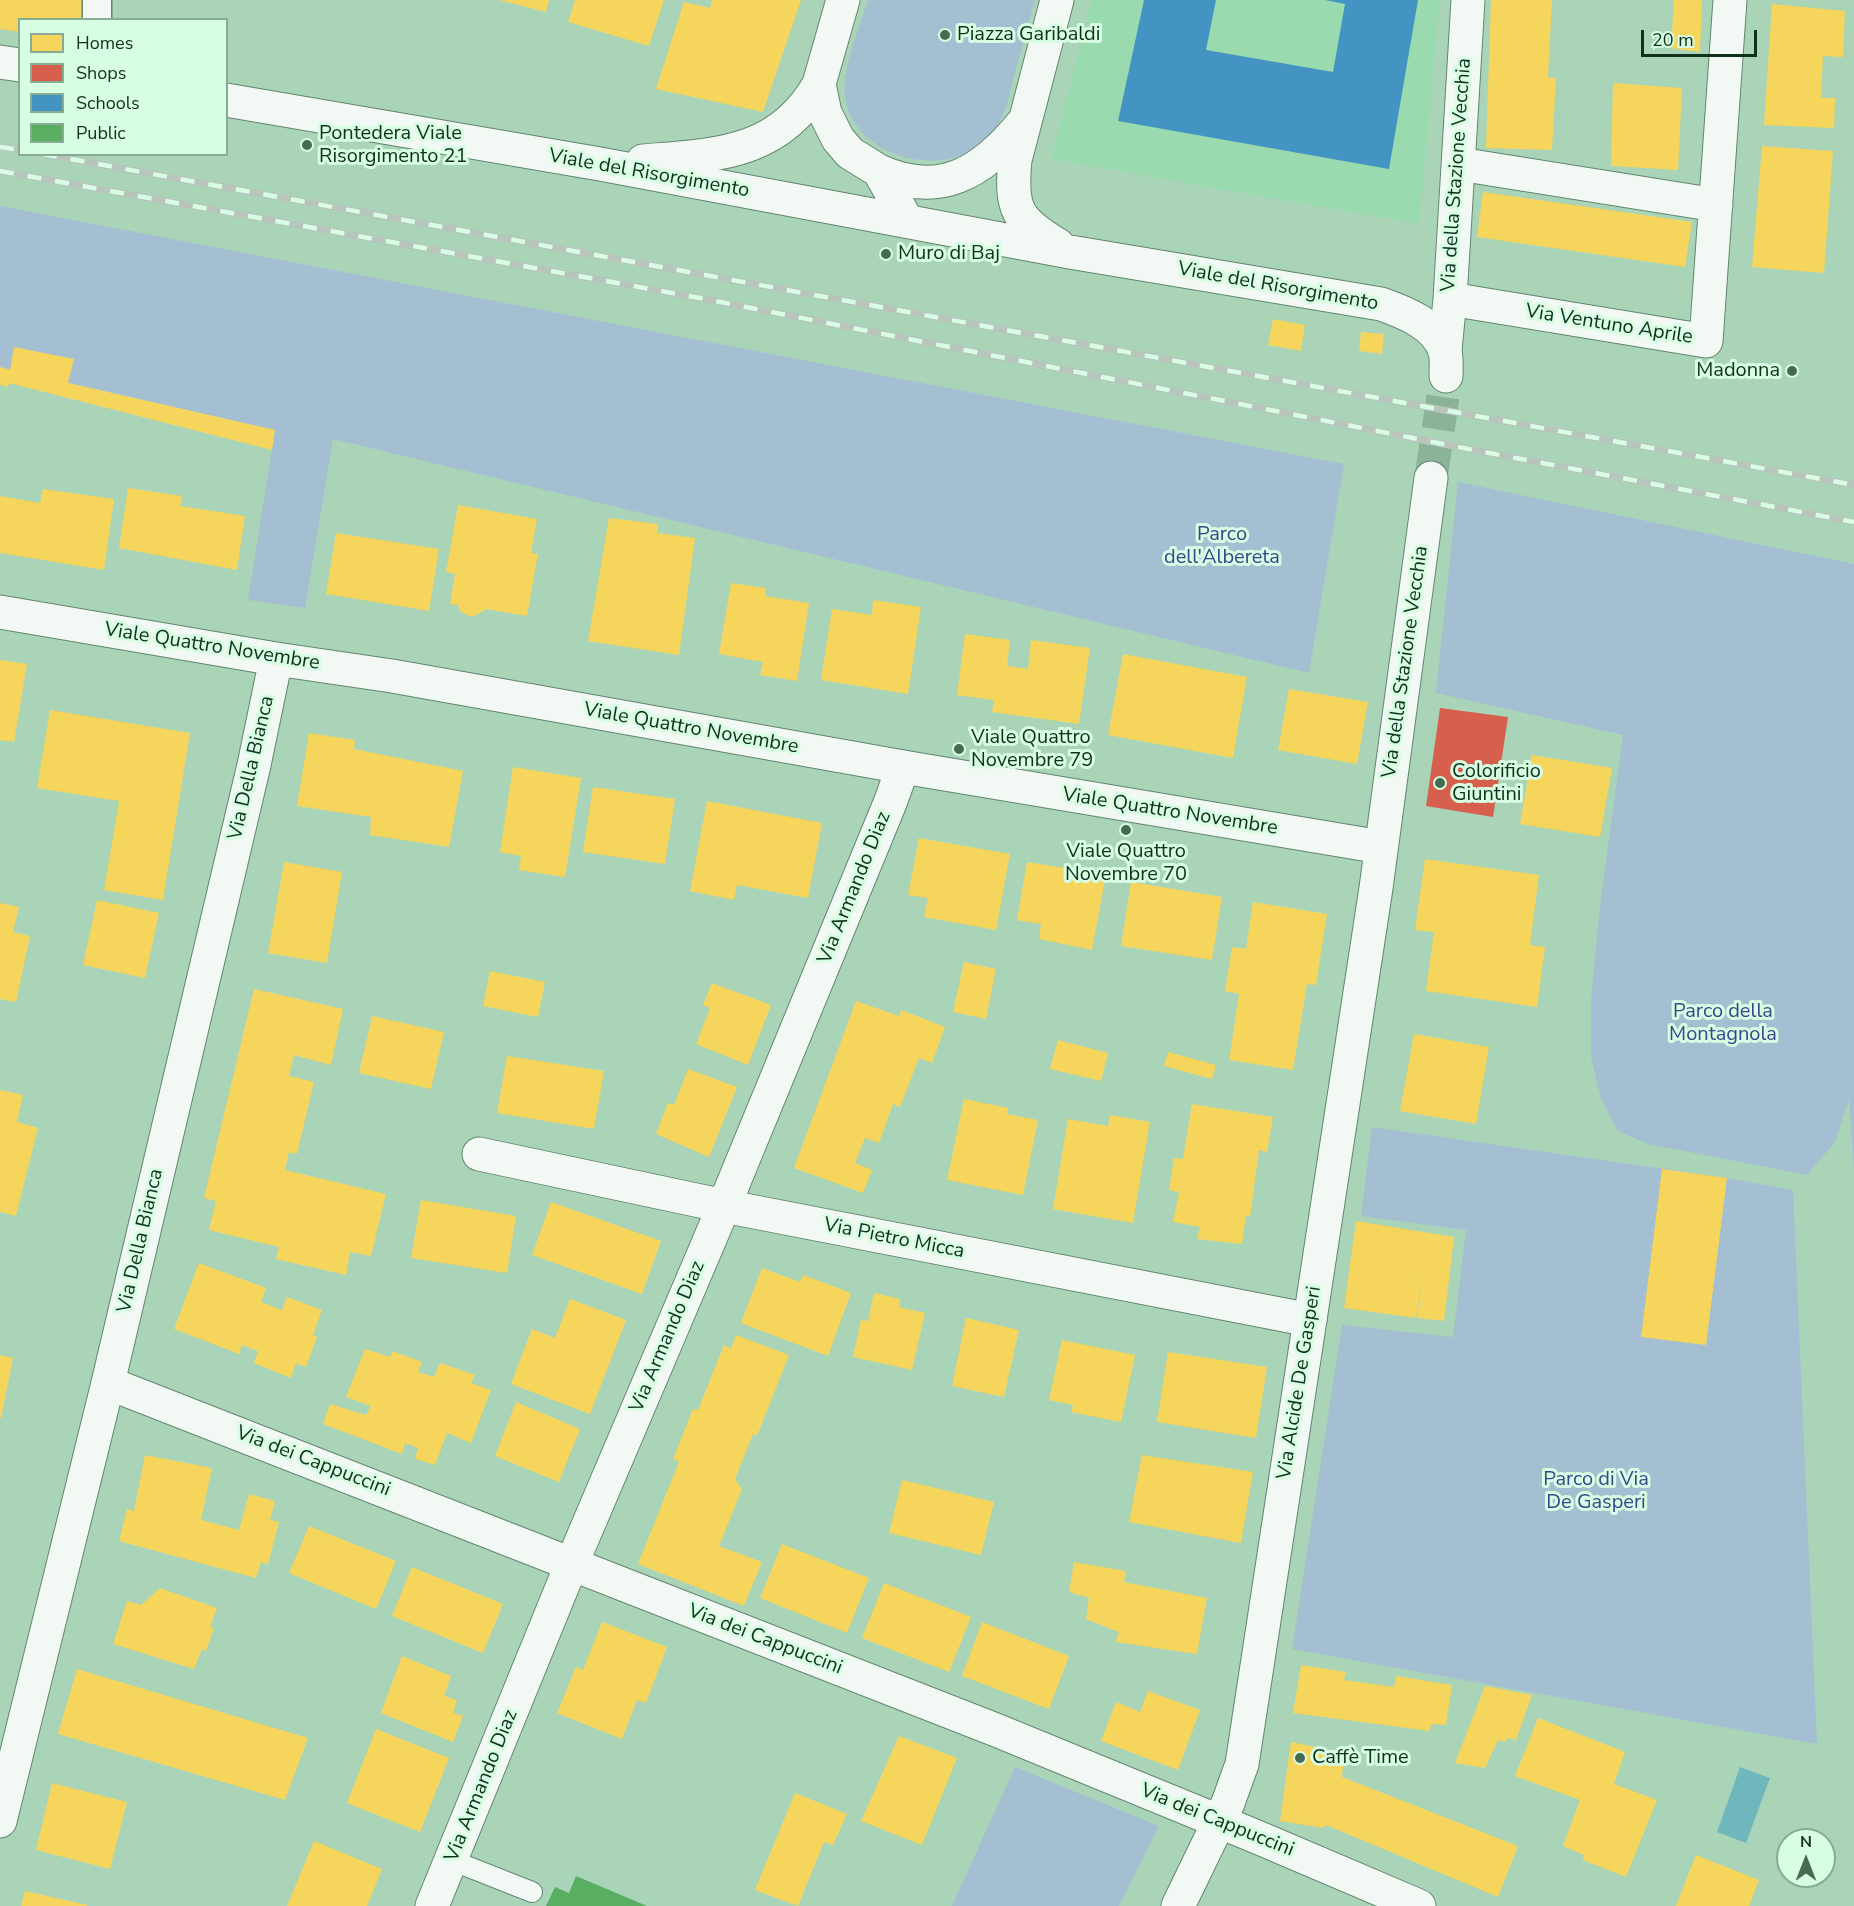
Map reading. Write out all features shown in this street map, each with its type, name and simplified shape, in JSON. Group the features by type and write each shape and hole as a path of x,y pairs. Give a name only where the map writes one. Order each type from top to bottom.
{"street":[{"path":"97,0 97,18"},
{"path":"600,164 691,156 747,146 785,127 801,111 819,84 843,0"},
{"name":"Viale del Risorgimento","path":"1057,0 1015,160 1013,192 1019,214 1033,230 1070,252"},
{"name":"Via della Stazione Vecchia","path":"1445,363 1468,0"},
{"name":"Via Ventuno Aprile","path":"1450,299 1706,341 1730,0"},
{"path":"0,62 18,65"},
{"path":"819,84 825,113 838,139 850,153 893,178 917,182 942,181 959,177"},
{"name":"Viale del Risorgimento","path":"228,100 600,164 1070,252 1381,304 1396,309 1433,332 1445,363"},
{"path":"879,171 907,220 927,199 988,160 1025,121"},
{"path":"1459,164 1716,205"},
{"name":"Via della Stazione Vecchia","path":"1382,847 1431,478"},
{"name":"Viale Quattro Novembre","path":"0,612 276,659 392,676 903,767 1382,847"},
{"name":"Via Della Bianca","path":"0,1821 108,1383 254,765 276,659"},
{"name":"Via Armando Diaz","path":"432,1906 903,767"},
{"name":"Via Alcide De Gasperi","path":"1178,1906 1228,1803 1242,1764 1382,847"},
{"name":"Via Pietro Micca","path":"479,1154 723,1206 1310,1320"},
{"name":"Via dei Cappuccini","path":"108,1383 996,1730 1419,1906"}],"lane":[{"path":"451,1860 532,1892"}],"shaded area":[{"path":"1092,0 1440,0 1419,224 1051,159"}],"green space":[{"path":"868,0 1035,0 1006,107 1002,118 991,134 963,154 935,161 918,160 885,150 859,129 850,115 845,98 845,87 852,49"},
{"name":"Parco dell'Albereta","path":"0,206 1344,464 1309,673 333,439 305,608 248,600 275,430 0,367"},
{"name":"Parco della Montagnola","path":"1458,482 1854,564 1854,1170 1849,1099 1835,1142 1807,1175 1648,1144 1618,1131 1601,1099 1591,1057 1591,1001 1599,914 1623,735 1436,693"},
{"name":"Parco di Via De Gasperi","path":"1372,1127 1727,1178 1793,1190 1817,1744 1292,1649 1342,1325 1453,1337 1466,1230 1361,1216"},
{"path":"1015,1767 1159,1826 1119,1906 952,1906"}],"water":[{"path":"1740,1767 1770,1778 1746,1843 1717,1832"}],"building: Homes":[{"path":"0,0 88,0 87,18 18,18 18,32 0,29"},
{"path":"499,0 549,0 546,12"},
{"path":"575,0 664,0 649,46 568,22"},
{"path":"712,0 801,0 763,112 656,89 684,2 710,8"},
{"path":"1491,0 1552,0 1548,77 1556,78 1552,150 1486,148"},
{"path":"1674,0 1702,0 1700,52 1671,48"},
{"path":"1772,4 1845,11 1843,57 1823,56 1821,98 1835,98 1834,128 1764,125"},
{"path":"1613,83 1682,88 1678,170 1611,166"},
{"path":"1762,146 1833,151 1824,273 1752,267"},
{"path":"1483,192 1692,222 1685,267 1477,237"},
{"path":"1273,319 1305,325 1301,351 1268,345"},
{"path":"1361,332 1384,334 1382,354 1359,351"},
{"path":"14,347 74,359 68,383 275,430 272,450 9,383 8,387 0,385 0,367 10,370"},
{"path":"128,488 182,496 180,506 245,516 237,570 119,548"},
{"path":"43,489 114,499 104,570 0,553 0,496 40,503"},
{"path":"458,505 537,519 531,553 538,554 527,616 486,609 475,616 469,616 460,611 458,605 450,604 455,574 446,572"},
{"path":"609,518 658,524 657,533 695,538 679,655 588,641"},
{"path":"336,533 439,549 429,611 326,594"},
{"path":"731,583 766,588 765,596 809,603 797,681 760,675 763,662 719,654"},
{"path":"873,600 921,607 908,694 821,680 832,609 872,615"},
{"path":"965,634 1010,640 1007,666 1028,669 1031,640 1090,648 1079,724 992,712 994,700 957,695"},
{"path":"1123,654 1247,677 1233,758 1108,735"},
{"path":"0,660 27,664 14,742 0,740"},
{"path":"1289,689 1368,702 1357,764 1278,750"},
{"path":"50,710 190,733 163,900 104,890 119,801 37,788"},
{"path":"309,733 355,740 354,749 463,771 449,847 370,835 371,817 297,806"},
{"path":"1532,755 1612,768 1600,837 1520,824"},
{"path":"513,767 581,778 565,877 519,870 521,856 500,852"},
{"path":"593,787 675,799 665,864 583,852"},
{"path":"707,801 822,823 808,898 737,885 734,900 690,891"},
{"path":"919,838 1010,854 996,930 924,917 928,898 908,895"},
{"path":"1425,859 1539,875 1530,945 1545,947 1537,1007 1426,991 1434,932 1415,930"},
{"path":"284,862 342,872 327,963 268,953"},
{"path":"1027,862 1106,875 1092,950 1039,939 1041,924 1017,920"},
{"path":"1131,882 1222,897 1212,960 1121,946"},
{"path":"97,900 159,913 145,978 83,965"},
{"path":"1253,902 1327,914 1316,985 1307,984 1293,1070 1229,1060 1239,994 1225,991 1232,947 1246,949"},
{"path":"0,903 19,907 13,932 30,936 16,1002 0,999"},
{"path":"964,962 996,969 986,1019 953,1012"},
{"path":"490,971 545,982 538,1017 483,1006"},
{"path":"712,983 771,1005 748,1065 696,1044 710,1008 703,1005"},
{"path":"254,989 343,1009 331,1065 294,1055 289,1076 314,1082 297,1154 289,1152 285,1170 386,1194 371,1256 350,1252 346,1275 276,1259 279,1247 209,1230 216,1201 204,1198"},
{"path":"856,1001 899,1016 901,1010 945,1027 932,1063 919,1058 900,1107 893,1104 879,1143 865,1138 855,1163 872,1170 863,1193 794,1168"},
{"path":"372,1016 444,1032 431,1089 359,1073"},
{"path":"1414,1034 1489,1047 1476,1124 1400,1111"},
{"path":"1058,1040 1108,1053 1101,1081 1050,1069"},
{"path":"1168,1052 1216,1065 1212,1079 1164,1066"},
{"path":"507,1056 604,1071 594,1129 497,1113"},
{"path":"688,1069 737,1087 709,1157 656,1134 668,1103 674,1105"},
{"path":"0,1090 23,1095 17,1122 38,1128 16,1216 0,1212"},
{"path":"964,1099 1008,1108 1007,1114 1038,1120 1023,1195 947,1180"},
{"path":"1192,1104 1273,1117 1267,1152 1259,1150 1250,1217 1246,1216 1242,1244 1197,1239 1200,1227 1173,1222 1179,1192 1169,1190 1174,1158 1183,1159"},
{"path":"1110,1115 1150,1122 1133,1223 1053,1209 1068,1119 1108,1126"},
{"path":"1662,1169 1727,1178 1706,1345 1641,1337"},
{"path":"421,1200 516,1216 507,1273 411,1258"},
{"path":"551,1202 661,1241 642,1294 532,1255"},
{"path":"1356,1221 1454,1237 1444,1321 1417,1318 1423,1272 1416,1318 1344,1308"},
{"path":"199,1263 266,1288 261,1302 282,1310 287,1297 322,1310 313,1335 317,1337 306,1367 296,1363 291,1378 254,1363 258,1351 242,1345 239,1354 174,1329"},
{"path":"762,1268 800,1282 803,1275 851,1293 828,1356 741,1323"},
{"path":"874,1293 900,1299 899,1307 925,1313 912,1370 853,1357 861,1320 868,1321"},
{"path":"570,1299 626,1320 590,1414 511,1384 532,1329 555,1338"},
{"path":"966,1318 1019,1330 1004,1397 952,1386"},
{"path":"736,1335 789,1355 757,1436 753,1434 735,1479 742,1489 719,1546 762,1562 744,1606 638,1564 679,1462 673,1459 693,1409 698,1410 724,1345 731,1349"},
{"path":"1062,1340 1135,1355 1121,1422 1071,1412 1073,1405 1049,1400"},
{"path":"365,1349 390,1357 392,1351 422,1362 418,1372 434,1377 440,1363 475,1375 471,1383 491,1390 471,1443 447,1433 435,1465 415,1459 418,1448 405,1443 402,1454 323,1424 330,1404 366,1415 371,1406 346,1397"},
{"path":"1168,1352 1267,1367 1256,1438 1157,1422"},
{"path":"0,1355 13,1358 1,1418 0,1418"},
{"path":"516,1402 580,1429 559,1482 495,1456"},
{"path":"145,1455 212,1468 201,1520 239,1530 249,1494 275,1501 270,1520 279,1522 268,1564 261,1562 256,1578 119,1541 127,1509 134,1511"},
{"path":"1142,1455 1253,1472 1241,1543 1129,1522"},
{"path":"902,1480 994,1502 981,1555 889,1533"},
{"path":"309,1526 396,1561 376,1609 289,1573"},
{"path":"782,1544 869,1578 847,1633 760,1598"},
{"path":"1074,1562 1126,1571 1124,1582 1207,1598 1197,1654 1116,1642 1119,1632 1086,1619 1089,1598 1069,1592"},
{"path":"412,1567 503,1604 483,1653 392,1616"},
{"path":"884,1583 971,1617 949,1672 862,1638"},
{"path":"160,1588 217,1608 210,1627 214,1628 206,1651 202,1649 194,1669 113,1644 127,1601 141,1605"},
{"path":"602,1622 667,1647 646,1703 637,1700 622,1739 557,1713 576,1667 583,1670"},
{"path":"982,1622 1069,1656 1049,1709 962,1676"},
{"path":"402,1656 451,1676 444,1696 457,1700 453,1713 463,1716 453,1742 381,1713"},
{"path":"1301,1665 1346,1672 1344,1680 1394,1687 1396,1676 1452,1685 1446,1725 1431,1724 1430,1731 1293,1713"},
{"path":"77,1669 308,1738 285,1800 58,1734"},
{"path":"1485,1686 1532,1695 1516,1740 1507,1738 1505,1742 1498,1740 1485,1768 1455,1763"},
{"path":"1148,1691 1200,1710 1178,1770 1101,1741 1116,1702 1140,1712"},
{"path":"1538,1718 1625,1752 1614,1784 1657,1800 1626,1877 1583,1860 1584,1855 1563,1846 1580,1800 1515,1776"},
{"path":"376,1729 449,1758 420,1832 347,1803"},
{"path":"899,1736 957,1758 922,1845 861,1821"},
{"path":"1291,1742 1344,1753 1342,1777 1518,1846 1498,1897 1326,1825 1323,1828 1280,1821"},
{"path":"52,1783 127,1802 110,1869 36,1850"},
{"path":"795,1793 847,1814 833,1845 824,1842 798,1906 755,1890"},
{"path":"314,1841 382,1869 367,1906 287,1906"},
{"path":"1696,1855 1759,1880 1749,1906 1676,1906"},
{"path":"25,1891 87,1905 87,1906 21,1906"}],"building: Shops":[{"path":"1440,708 1508,717 1493,817 1426,806"}],"building: Schools":[{"path":"1144,0 1216,0 1206,50 1333,72 1345,4 1325,0 1418,0 1389,169 1118,121"}],"building: Public":[{"path":"576,1876 647,1906 546,1906 555,1887 569,1893"}],"tunnel":[{"path":"1431,478 1446,376"}],"railway":[{"path":"0,147 18,150"},
{"path":"54,156 1854,485"},
{"path":"0,171 705,299 1854,522"}],"place":[{"name":"Piazza Garibaldi","path":"945,35"},
{"name":"Pontedera Viale Risorgimento 21","path":"307,145"},
{"name":"Muro di Baj","path":"886,254"},
{"name":"Madonna","path":"1792,371"},
{"name":"Viale Quattro Novembre 79","path":"959,749"},
{"name":"Colorificio Giuntini","path":"1440,783"},
{"name":"Viale Quattro Novembre 70","path":"1126,830"},
{"name":"Caffè Time","path":"1300,1758"}]}
